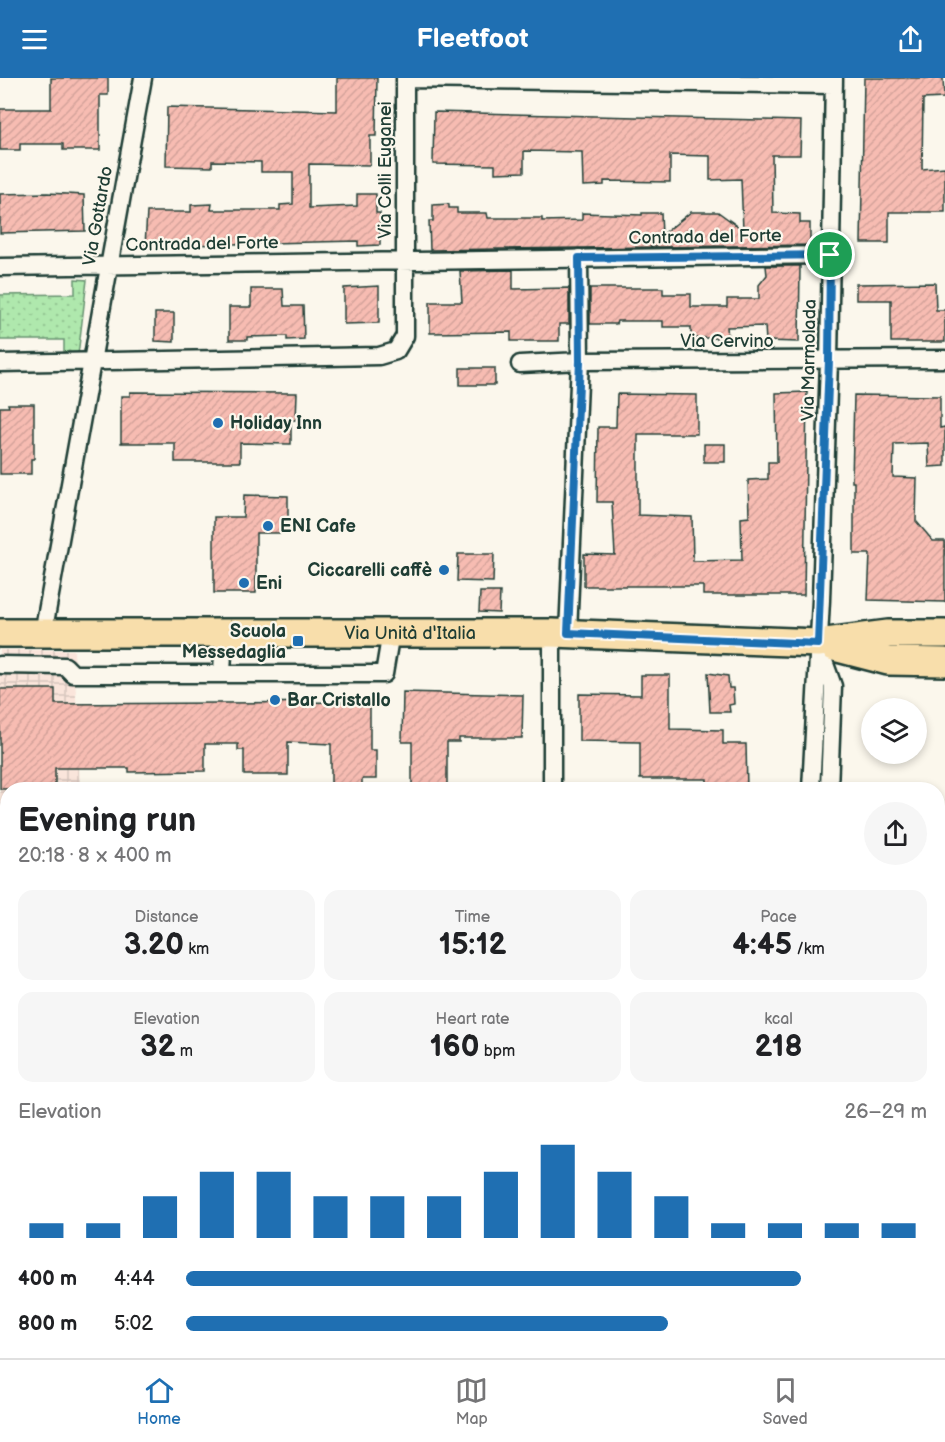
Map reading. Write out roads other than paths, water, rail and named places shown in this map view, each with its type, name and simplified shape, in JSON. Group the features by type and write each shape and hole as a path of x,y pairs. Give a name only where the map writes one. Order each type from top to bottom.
{"main road":[{"name":"Via Unità d'Italia","path":"0,633 560,633 818,644 888,634 945,634"},
{"name":"Via Unità d'Italia","path":"818,644 888,661 945,662"}],"street":[{"name":"Via Gottardo","path":"43,634 143,78"},
{"path":"405,79 834,82"},
{"name":"Via Colli Euganei","path":"405,79 405,261"},
{"name":"Via Marmolada","path":"811,782 829,360 834,82"},
{"name":"Contrada del Forte","path":"0,267 830,255"},
{"path":"552,782 560,633 580,361 579,258"},
{"path":"0,363 379,356 396,351 405,336 405,261"},
{"name":"Via Cervino","path":"520,364 580,361 945,359"},
{"path":"222,673 224,632"},
{"path":"0,665 65,666 73,674 384,674 390,632"},
{"path":"818,644 833,686 829,782"}],"place":[{"name":"Holiday Inn","path":"218,423"},
{"name":"ENI Cafe","path":"268,526"},
{"name":"Ciccarelli caffè","path":"444,570"},
{"name":"Eni","path":"244,583"},
{"name":"Scuola Messedaglia","path":"298,641"},
{"name":"Bar Cristallo","path":"275,700"}]}
